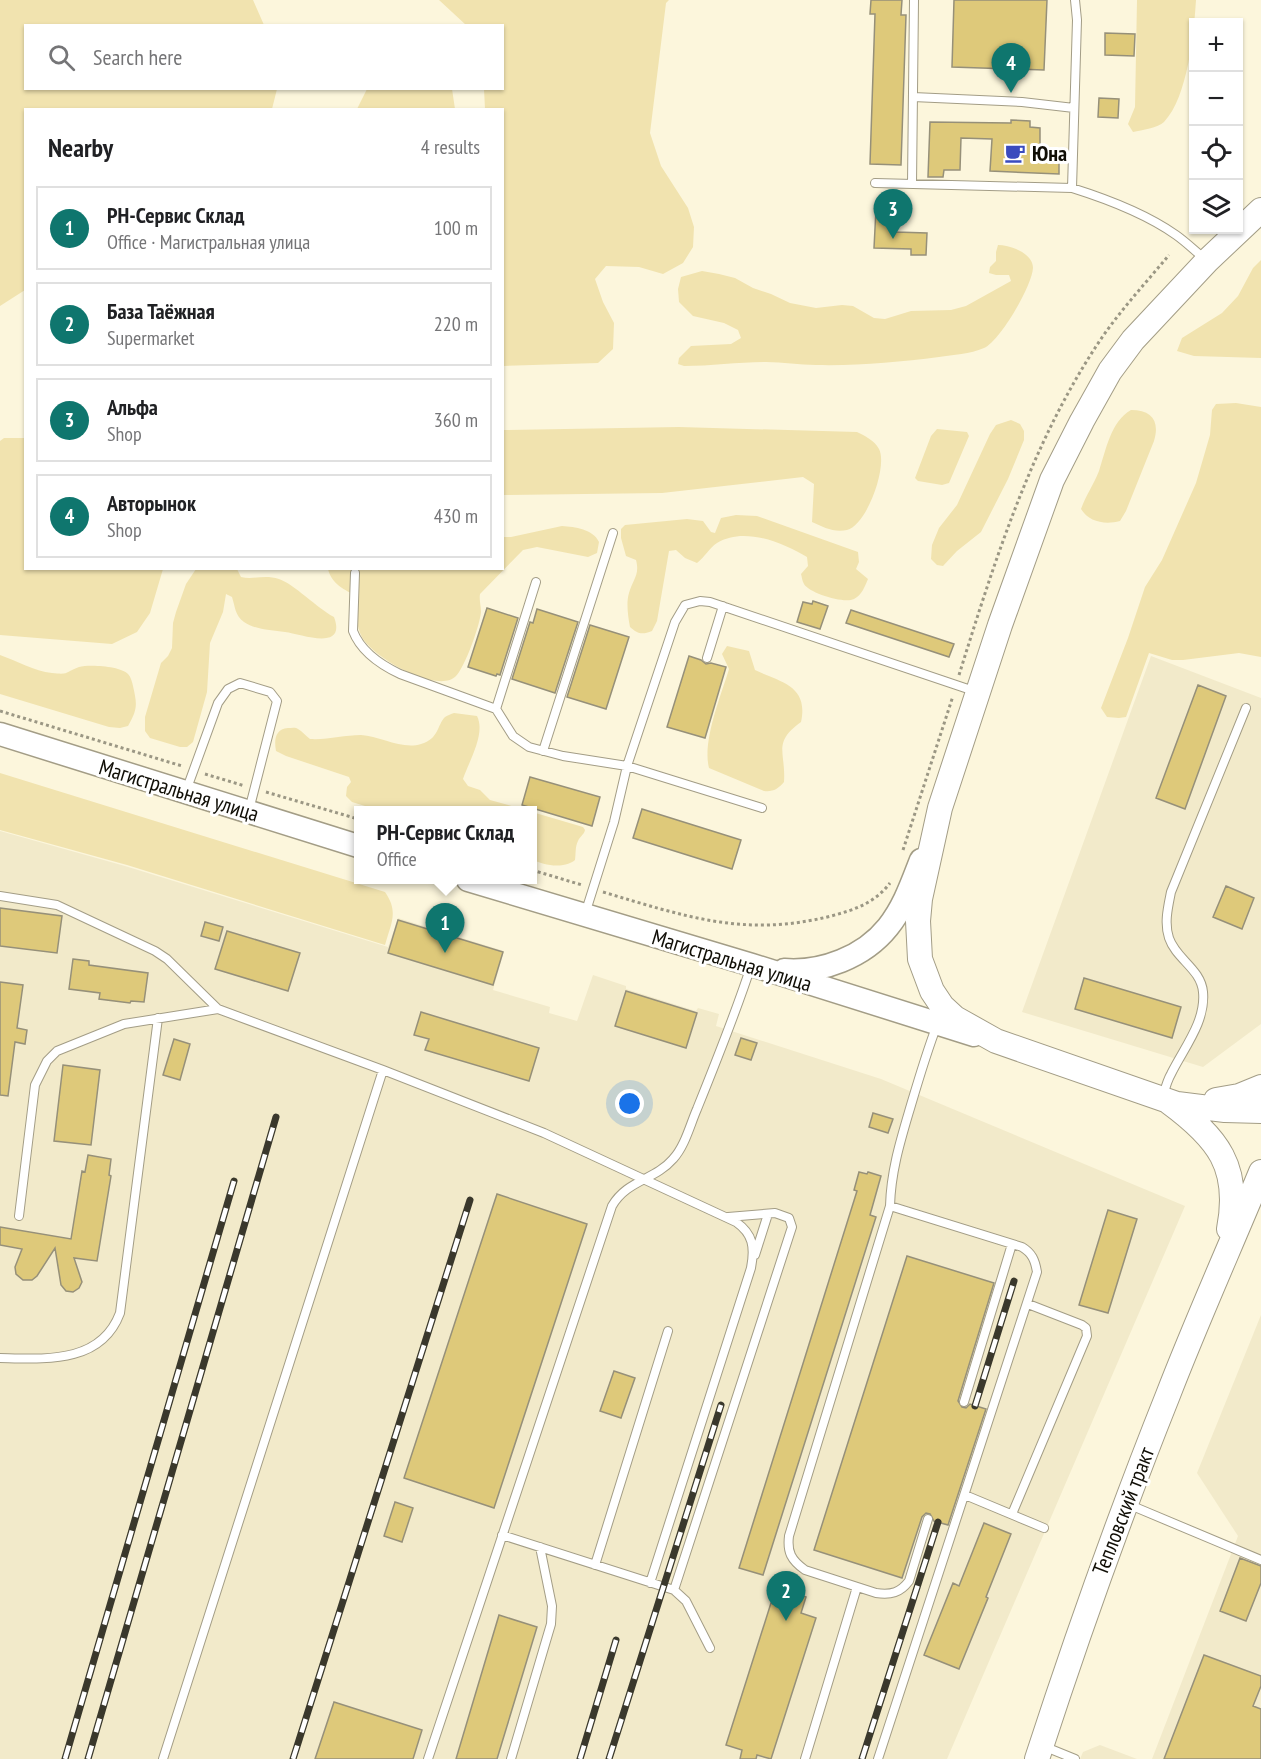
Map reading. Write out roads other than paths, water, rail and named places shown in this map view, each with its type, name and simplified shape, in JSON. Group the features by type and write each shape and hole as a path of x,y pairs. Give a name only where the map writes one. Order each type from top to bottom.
{"main road":[{"path":"752,965 804,970 847,959 887,928 900,909 940,808 1000,625 1052,480 1082,421 1110,371 1133,340 1206,261 1261,210"},
{"name":"Магистральная улица","path":"0,734 354,845"},
{"path":"940,808 920,899 918,921 920,959 932,991 942,1006 955,1018 996,1041 1178,1104 1202,1108 1261,1111"},
{"name":"Магистральная улица","path":"484,884 996,1041"},
{"path":"1162,1097 1220,1100 1239,1096 1261,1087"},
{"path":"1162,1097 1179,1109 1212,1141 1224,1158 1231,1177 1232,1211 1221,1268"},
{"path":"1221,1268 1261,1172"},
{"path":"1221,1268 1261,1200"},
{"name":"Тепловский тракт","path":"1039,1752 1084,1616 1126,1504 1168,1393 1221,1268"}],"lane":[{"path":"912,184 914,0"},
{"path":"1072,188 1077,20 1075,0"},
{"path":"913,97 1022,102 1074,108"},
{"path":"875,183 1072,188 1099,197 1150,220 1175,235 1206,261"},
{"path":"543,751 613,533"},
{"path":"355,573 353,631 356,639 366,650 387,668 496,709 513,736 520,742 543,751 627,766 762,807"},
{"path":"496,709 536,582"},
{"path":"584,915 614,822 627,766 680,610 690,602 700,601 723,606 978,692"},
{"path":"707,658 723,606"},
{"path":"185,793 218,703 228,689 240,683 270,693 277,701 248,812"},
{"path":"1162,1097 1169,1076 1195,1029 1203,994 1200,980 1176,952 1169,939 1167,911 1171,892 1246,708"},
{"path":"0,896 46,902 64,907 155,951 167,959 218,1009 383,1070 543,1133 726,1217 749,1233 754,1249 752,1268"},
{"path":"428,1759 612,1206 618,1195 626,1188 665,1167 679,1152 722,1049 752,965"},
{"path":"19,1216 35,1085 47,1061 57,1052 124,1024 218,1009"},
{"path":"0,1358 49,1359 66,1356 98,1343 110,1334 116,1324 120,1313 158,1018"},
{"path":"928,1519 909,1581 903,1589 888,1594 857,1587 805,1570 790,1556 789,1536 890,1206 892,1172 928,1049 938,1023"},
{"path":"163,1759 247,1489 383,1070"},
{"path":"878,1759 1028,1304 1035,1281 1036,1265 1029,1251 1012,1244 890,1206"},
{"path":"650,1582 768,1214"},
{"path":"674,1590 792,1227 789,1218 783,1215 726,1217"},
{"path":"963,1402 1012,1244"},
{"path":"1012,1514 1087,1336 1086,1328 1082,1325 1028,1304"},
{"path":"595,1565 668,1331"},
{"path":"965,1495 1044,1528"},
{"path":"1126,1504 1261,1560"},
{"path":"502,1535 674,1590 686,1601 710,1648"},
{"path":"511,1759 551,1624 552,1606 540,1547"},
{"path":"805,1759 857,1587"},
{"path":"1039,1752 1075,1759"}],"railway":[{"path":"88,1759 276,1117"},
{"path":"65,1759 234,1181"},
{"path":"293,1759 470,1200"},
{"path":"975,1406 1014,1281"},
{"path":"609,1759 721,1405"},
{"path":"862,1759 938,1522"},
{"path":"580,1759 616,1640"}],"place":[{"name":"Авторынок","path":"1011,93"},
{"name":"Юна","path":"1015,153"},
{"name":"Альфа","path":"893,239"},
{"name":"РН-Сервис Cклад","path":"445,953"},
{"name":"База Таёжная","path":"786,1621"}]}
